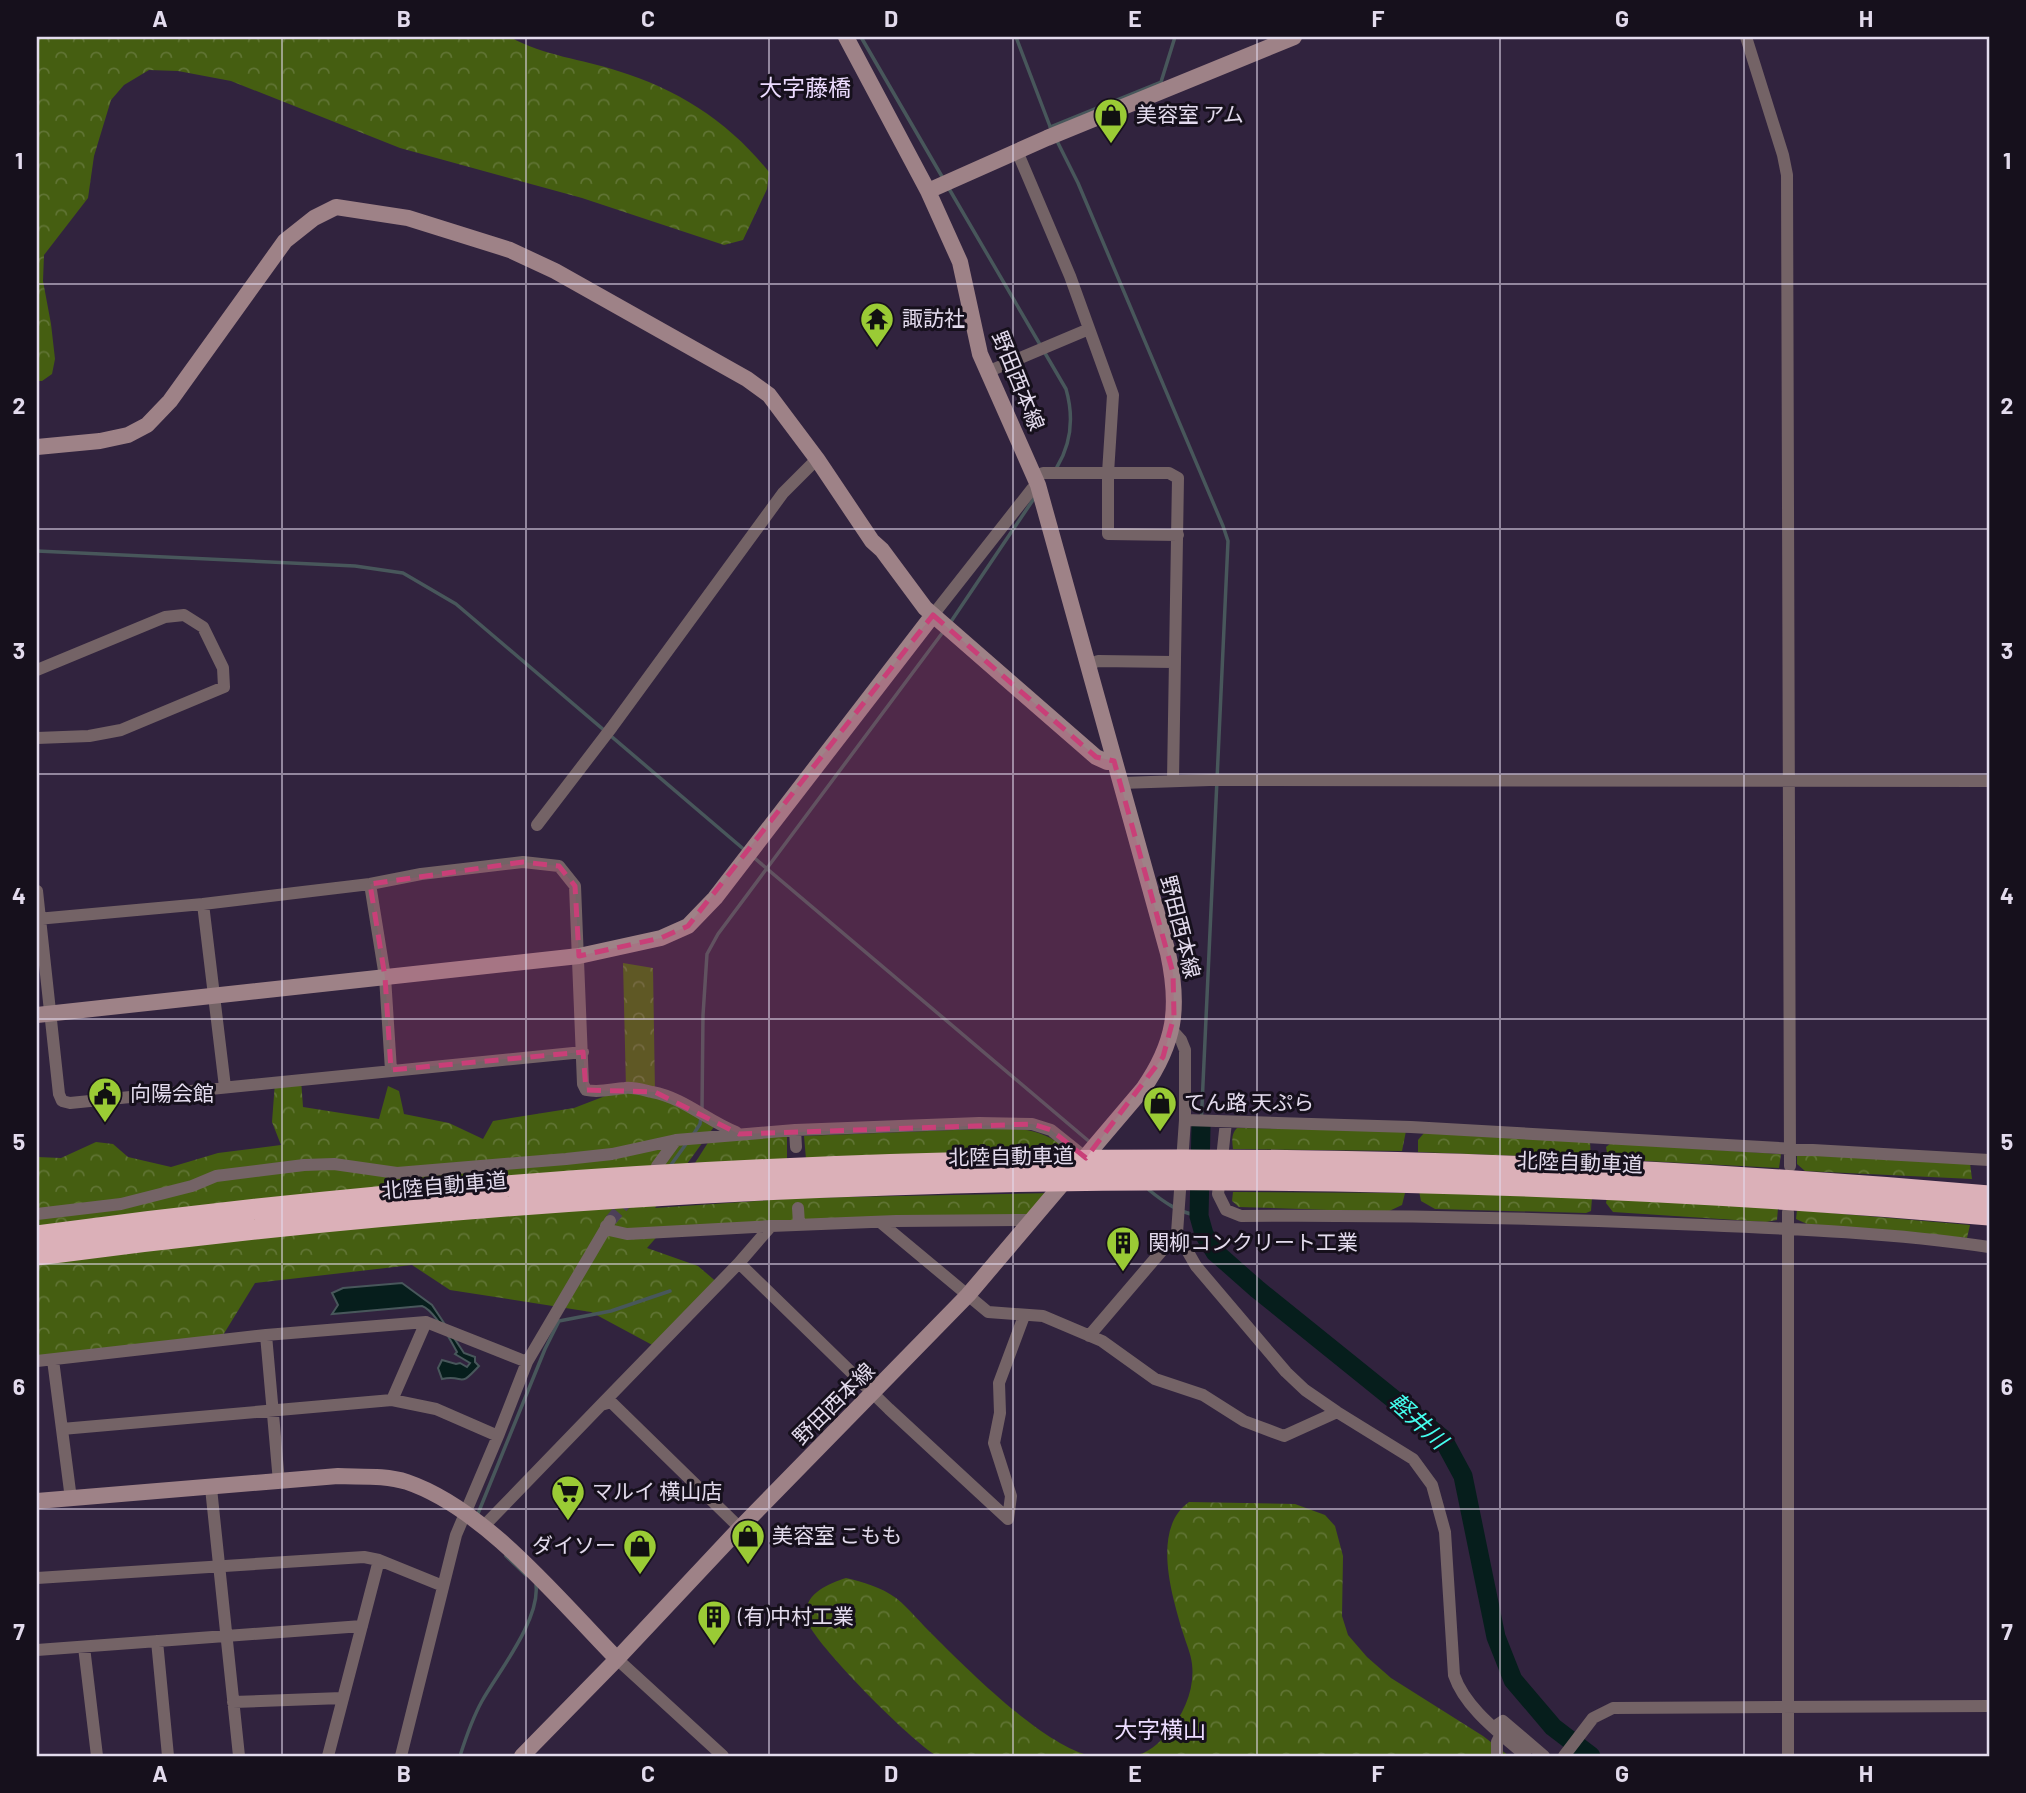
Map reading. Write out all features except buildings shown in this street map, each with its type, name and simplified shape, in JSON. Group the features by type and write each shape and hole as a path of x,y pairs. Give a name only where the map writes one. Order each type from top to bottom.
{"highway":[{"name":"北陸自動車道","path":"37,1236 264,1209 602,1180 813,1168 1038,1160 1400,1181 1569,1186 1833,1201 1989,1215"},
{"name":"北陸自動車道","path":"37,1255 265,1227 612,1197 1226,1170 1566,1168 1836,1182 1989,1196"}],"street":[{"name":"野田西本線","path":"522,1756 968,1295 1148,1083 1163,1057 1172,1030 1175,1001 1172,973 1036,481 986,372 960,262 928,191 846,37"},
{"path":"928,191 1017,151 1294,37"},
{"path":"1746,37 1787,175 1790,1166"},
{"path":"1017,151 1070,276 1113,395 1108,473 1108,534 1178,535"},
{"path":"37,447 100,441 128,435 147,425 170,401 285,241 314,218 336,207 408,218 510,250 555,271 747,379 769,395 817,459 872,541 933,615 1096,757 1107,762 1114,761"},
{"path":"986,372 1089,329"},
{"path":"537,825 783,493 817,459"},
{"path":"43,1014 579,956 661,939 688,926 715,898 1043,473 1169,473 1176,476 1179,482 1173,662 1173,780"},
{"path":"37,670 165,617 184,615 203,627 223,668 224,687 121,730 89,736 37,738"},
{"path":"1088,665 1098,661 1173,662"},
{"path":"1121,783 1173,780 1989,781"},
{"path":"38,919 203,904 523,862 559,866 575,886 583,1084 586,1090 595,1092 638,1089 676,1098 739,1134"},
{"path":"370,884 385,977 391,1070"},
{"path":"37,891 43,1014 62,1101 70,1103 583,1052"},
{"path":"203,904 225,1087"},
{"path":"1172,1030 1185,1050 1188,1120 1177,1233 1196,1266 1286,1372 1337,1412 1413,1459 1432,1485 1445,1532 1454,1675 1464,1695 1526,1756"},
{"path":"1188,1120 1411,1127 1989,1160"},
{"path":"1226,1122 1218,1194 1226,1210 1241,1216 1545,1219 1788,1229 1873,1234 1989,1247"},
{"path":"37,1214 121,1203 192,1186 216,1176 334,1164 397,1173 612,1154 679,1140 795,1130 979,1123 1032,1124 1051,1130 1086,1158"},
{"path":"795,1130 796,1147"},
{"path":"657,1166 679,1140"},
{"path":"798,1208 799,1224"},
{"path":"1788,1212 1788,1756"},
{"path":"475,1520 498,1436 527,1362 608,1224 610,1230 622,1233 799,1224 1031,1220"},
{"path":"880,1222 988,1311 1043,1316 1102,1341 1155,1379 1203,1395 1244,1421 1284,1436 1337,1412"},
{"path":"401,1756 456,1535 601,1405 739,1263 771,1226"},
{"path":"1088,1336 1177,1233"},
{"path":"739,1263 874,1394 1008,1518 1011,1496 994,1443 1000,1413 999,1383 1024,1316"},
{"path":"37,1361 266,1335 426,1322 527,1362"},
{"path":"392,1400 426,1322"},
{"path":"266,1335 279,1482"},
{"path":"53,1360 71,1499"},
{"path":"62,1429 392,1400 436,1409 498,1436"},
{"path":"601,1405 611,1402 615,1405 740,1528"},
{"path":"37,1502 338,1476 405,1481 434,1494 475,1520 505,1545 617,1659 723,1756"},
{"path":"211,1488 239,1756"},
{"path":"37,1578 364,1557 379,1560 443,1586"},
{"path":"328,1756 379,1560"},
{"path":"37,1650 362,1626"},
{"path":"156,1641 168,1756"},
{"path":"84,1647 97,1756"},
{"path":"233,1702 342,1698"},
{"path":"1564,1756 1593,1718 1613,1708 1989,1706"},
{"path":"1497,1756 1497,1730 1503,1721 1544,1756"}],"highlighted area":[{"path":"933,615 1096,757 1114,761 1173,973 1174,1016 1163,1057 1086,1158 1051,1130 1032,1124 739,1134 655,1092 586,1090 583,1052 391,1070 385,977 370,884 523,862 559,866 575,886 579,956 661,938 688,926"}],"green space":[{"path":"37,37 510,37 550,53 640,78 682,98 720,123 754,154 769,172 767,189 743,240 724,245 582,198 400,148 231,81 178,71 149,70 124,85 111,100 94,156 88,198 44,255 43,281 55,359 52,374 42,381 37,381"},
{"path":"623,963 653,968 655,1092 716,1124 655,1208 798,1198 1055,1193 1031,1220 661,1232 647,1248 698,1266 719,1284 656,1347 591,1312 450,1290 412,1265 255,1283 220,1340 37,1361 37,1157 61,1158 96,1142 113,1144 128,1157 171,1167 218,1153 281,1145 272,1122 275,1082 301,1079 303,1107 379,1119 388,1086 399,1091 404,1114 449,1123 483,1139 493,1121 574,1108 626,1088"},
{"path":"1237,1128 1406,1131 1402,1151 1233,1149 1232,1140"},
{"path":"980,1129 1033,1131 1063,1146 1036,1145 1016,1154 806,1159 804,1136"},
{"path":"1424,1133 1590,1141 1591,1159 1418,1152 1418,1140"},
{"path":"787,1135 787,1159 695,1163 709,1141"},
{"path":"1611,1143 1781,1154 1779,1168 1608,1159 1606,1147"},
{"path":"1797,1154 1970,1163 1972,1179 1805,1171 1797,1164"},
{"path":"1419,1191 1592,1198 1591,1211 1435,1209 1421,1201"},
{"path":"1233,1192 1405,1193 1402,1205 1387,1212 1239,1207 1232,1201"},
{"path":"1607,1198 1778,1208 1777,1220 1766,1222 1613,1212 1606,1203"},
{"path":"1797,1210 1970,1225 1967,1238 1807,1224 1796,1219"},
{"path":"1189,1502 1295,1504 1325,1515 1335,1526 1343,1556 1342,1616 1348,1635 1367,1657 1391,1678 1483,1736 1509,1756 1133,1756 1153,1748 1168,1733 1179,1718 1192,1683 1191,1660 1170,1582 1168,1564 1170,1529 1177,1514"},
{"path":"846,1578 878,1588 896,1598 967,1668 1030,1723 1051,1738 1091,1756 944,1757 924,1747 844,1669 813,1632 807,1620 806,1611 812,1597 824,1587"}],"shaded area":[{"path":"402,1283 432,1305 464,1353 475,1357 479,1366 467,1377 461,1380 442,1379 438,1368 442,1360 467,1367 470,1363 455,1354 457,1352 441,1326 432,1313 422,1306 332,1314 338,1305 332,1293 343,1288"}],"waterway":[{"path":"861,37 944,180"},
{"path":"1016,37 1051,129"},
{"path":"1050,127 1161,82 1175,37"},
{"path":"1056,139 1078,183 1228,541 1201,1127"},
{"path":"948,187 1066,389 1070,409 1069,439 1057,467"},
{"path":"950,623 1035,497"},
{"path":"37,551 355,566 403,573 456,604 747,852"},
{"path":"702,1109 707,954 718,934 943,632"},
{"path":"752,856 1091,1143"},
{"path":"693,1135 701,1117"},
{"name":"軽井川","path":"1201,1127 1199,1216 1204,1234 1215,1252 1443,1439 1463,1476 1496,1637 1513,1680 1553,1727 1591,1756"},
{"path":"668,1169 686,1144"},
{"path":"1149,1190 1172,1206 1199,1216"},
{"path":"477,1516 559,1321 611,1311 670,1291"},
{"path":"506,1556 526,1575"},
{"path":"460,1756 478,1708 517,1645 532,1614 536,1585"}],"tunnel":[{"path":"610,1221 630,1198"}],"place":[{"name":"美容室 アム","path":"1111,145"},
{"name":"諏訪社","path":"877,349"},
{"name":"向陽会館","path":"105,1124"},
{"name":"てん路 天ぷら","path":"1160,1133"},
{"name":"関柳コンクリート工業","path":"1123,1273"},
{"name":"マルイ 横山店","path":"568,1522"},
{"name":"美容室 こもも","path":"748,1566"},
{"name":"ダイソー","path":"640,1576"},
{"name":"(有)中村工業","path":"714,1647"}],"district":[{"name":"大字藤橋","path":"805,88"},
{"name":"大字横山","path":"1160,1730"}]}
